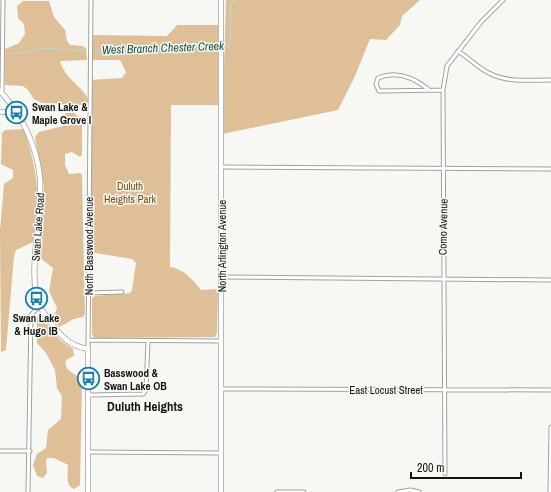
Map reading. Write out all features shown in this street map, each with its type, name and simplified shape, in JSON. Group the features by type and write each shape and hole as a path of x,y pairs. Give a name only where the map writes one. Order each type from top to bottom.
{"main road":[{"name":"North Arlington Avenue","path":"221,492 222,0"},
{"name":"Swan Lake Road","path":"1,92 17,112 27,129 35,152 40,177 41,194 34,280 39,306 66,341 77,347 88,349"},
{"path":"0,112 17,112"},
{"name":"North Basswood Avenue","path":"88,349 88,492"}],"street":[{"path":"1,92 3,0"},
{"name":"North Basswood Avenue","path":"88,349 91,0"},
{"name":"Como Avenue","path":"444,474 442,279 444,169 443,90 447,66 481,22 502,0"},
{"path":"458,51 484,71 498,78 512,80 551,80"},
{"path":"428,89 415,79 402,75 383,76 378,78 376,84 379,91 428,89 443,90"},
{"path":"222,167 551,170"},
{"path":"222,278 551,280"},
{"path":"88,293 122,292"},
{"path":"28,492 30,451 31,315 39,306"},
{"path":"88,340 221,341"},
{"path":"88,395 143,394 146,390 148,341"},
{"name":"East Locust Street","path":"221,390 551,390"},
{"path":"550,492 551,427"},
{"path":"0,451 30,451"},
{"path":"88,452 221,453"},
{"path":"398,492 410,490 419,492"},
{"path":"277,492 304,492"}],"green space":[{"path":"226,0 420,0 402,16 400,25 386,40 370,39 355,76 338,110 222,134"},
{"path":"23,1 49,1 54,17 65,30 67,41 70,45 83,46 86,48 87,60 60,61 66,74 87,97 88,102 84,105 42,103 34,99 28,90 23,86 5,85 5,49 19,43 25,34 24,24 18,18 17,6"},
{"name":"Duluth Heights Park","path":"177,25 218,25 218,105 171,105 170,267 184,272 201,290 218,289 217,333 215,337 95,338 93,337 92,333 92,298 95,296 130,293 132,290 136,263 132,259 89,252 90,80 122,78 126,72 120,60 90,60 90,35 167,36"},
{"path":"66,113 74,113 82,119 82,155 80,157 72,152 65,154 65,165 69,174 80,173 82,175 85,314 83,317 72,320 59,327 54,317 57,308 49,291 53,268 39,257 44,188 35,137 39,132 63,126 63,116"},
{"path":"24,129 32,157 37,185 38,199 36,227 33,242 16,250 14,256 6,350 1,352 0,230 4,184 13,178 13,170 1,164 2,133 5,130"},
{"path":"37,317 42,318 60,340 73,349 74,356 66,360 66,367 70,372 82,380 80,485 74,489 68,482 68,465 54,458 47,458 47,473 43,478 37,476 33,465 37,454 46,448 48,430 61,419 62,396 57,388 55,370 46,353 37,343"}],"waterway":[{"name":"West Branch Chester Creek","path":"223,47 230,47 231,2 237,0"},
{"name":"West Branch Chester Creek","path":"94,50 220,47"},
{"name":"West Branch Chester Creek","path":"9,53 26,52 43,48 85,51"}],"place":[{"name":"Swan Lake & Maple Grove I","path":"17,113"},
{"name":"Swan Lake & Hugo IB","path":"36,298"},
{"name":"Basswood & Swan Lake OB","path":"89,379"}],"district":[{"name":"Duluth Heights","path":"145,406"}]}
